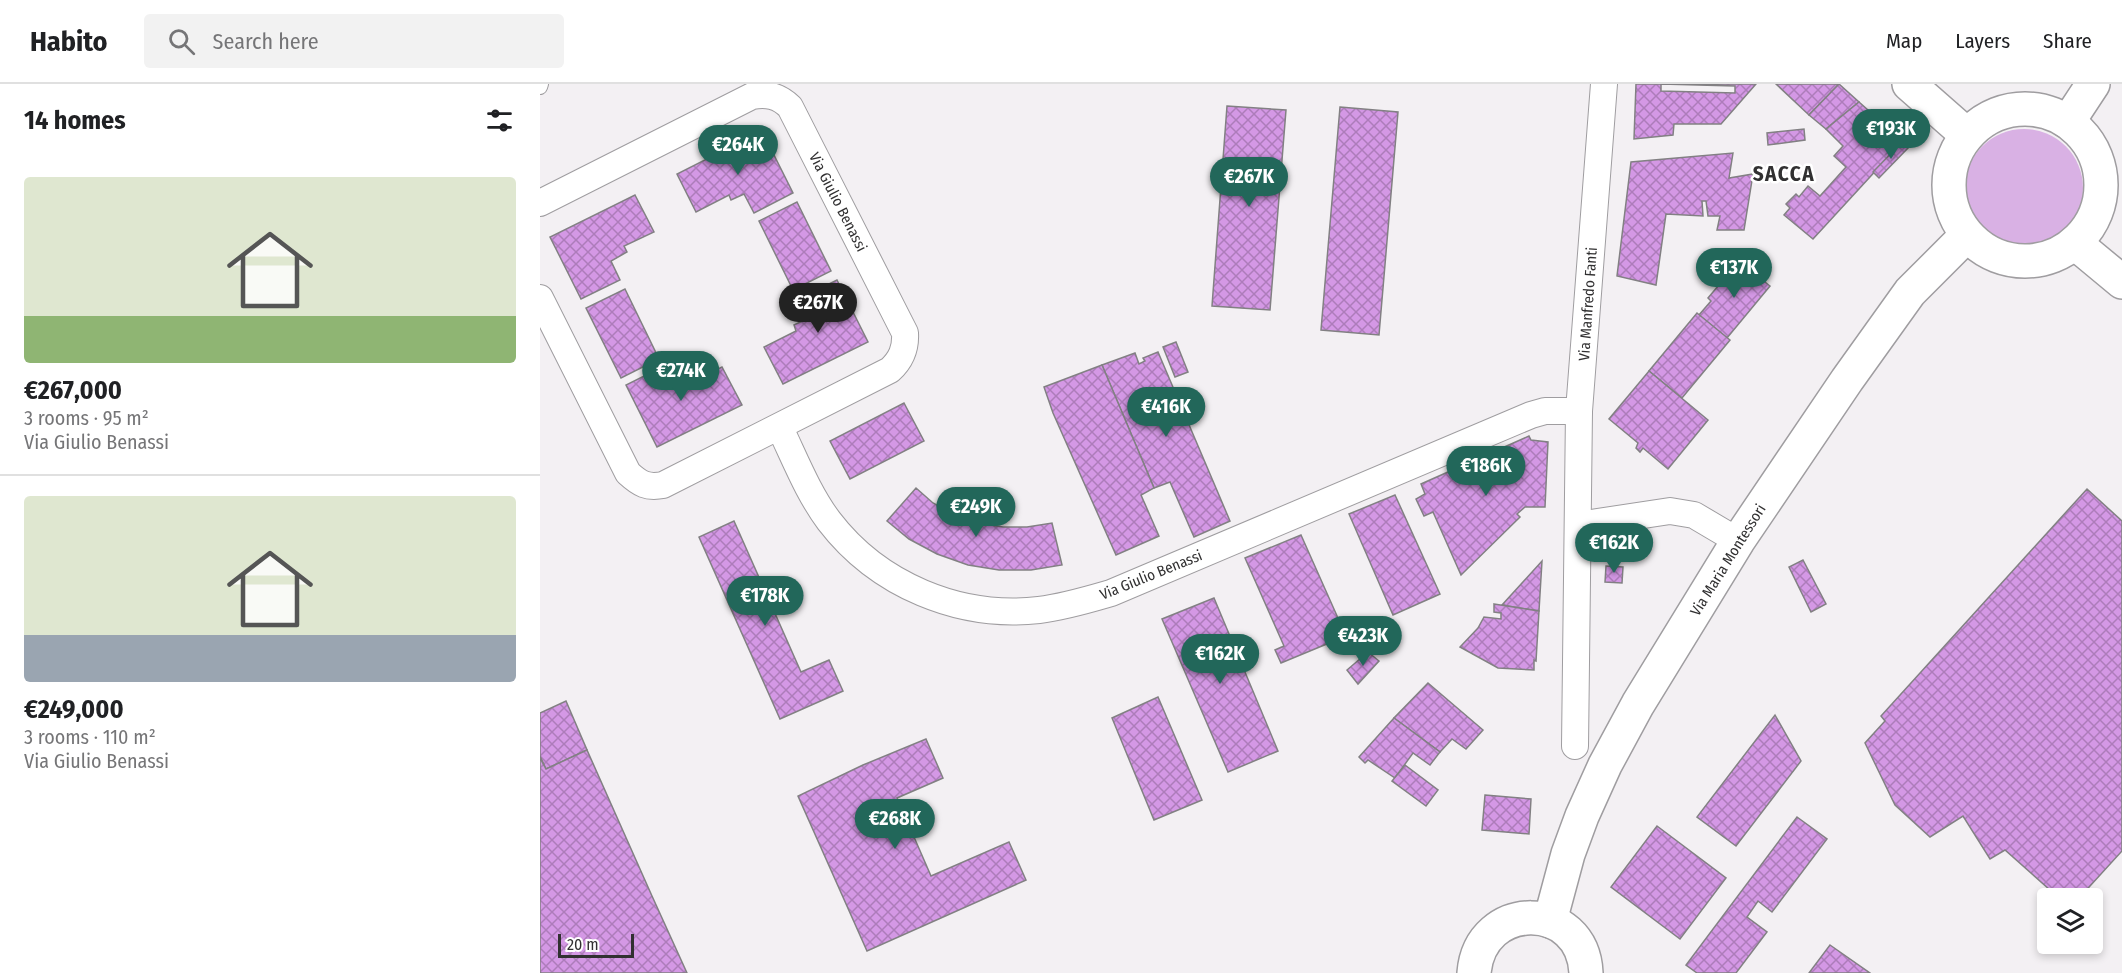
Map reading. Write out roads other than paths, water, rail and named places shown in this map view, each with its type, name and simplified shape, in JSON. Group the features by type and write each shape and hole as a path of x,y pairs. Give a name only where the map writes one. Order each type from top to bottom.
{"street":[{"name":"Via Manfredo Fanti","path":"1575,746 1580,411 1604,84"},
{"path":"2068,122 2092,84"},
{"path":"1921,88 1967,135"},
{"name":"Via Giulio Benassi","path":"540,203 752,96 770,95 784,101 790,107 904,333 905,341 903,353 890,370 780,428 663,485 650,487 638,483 628,473 540,298"},
{"path":"2038,110 2068,122 2086,140 2096,156 2101,175 2101,194 2096,213 2088,229 2075,243 2043,260 2026,262 2008,260 1991,254 1974,243 1958,222 1948,193 1952,162 1967,135 1992,116 2007,111 2038,110"},
{"name":"Via Maria Montessori","path":"1550,921 1568,854 1605,765 1638,704 1738,541 1899,306 1966,235"},
{"path":"2075,243 2122,282"},
{"name":"Via Giulio Benassi","path":"780,428 810,491 828,520 851,546 881,571 907,587 964,607 1038,610 1111,593 1531,415 1545,411 1580,411"},
{"path":"1578,525 1670,511 1702,518 1738,541"},
{"path":"1474,973 1483,943 1493,931 1505,923 1520,918 1550,921 1563,928 1581,950 1586,973"}],"district":[{"name":"SACCA","path":"1784,174"}]}
